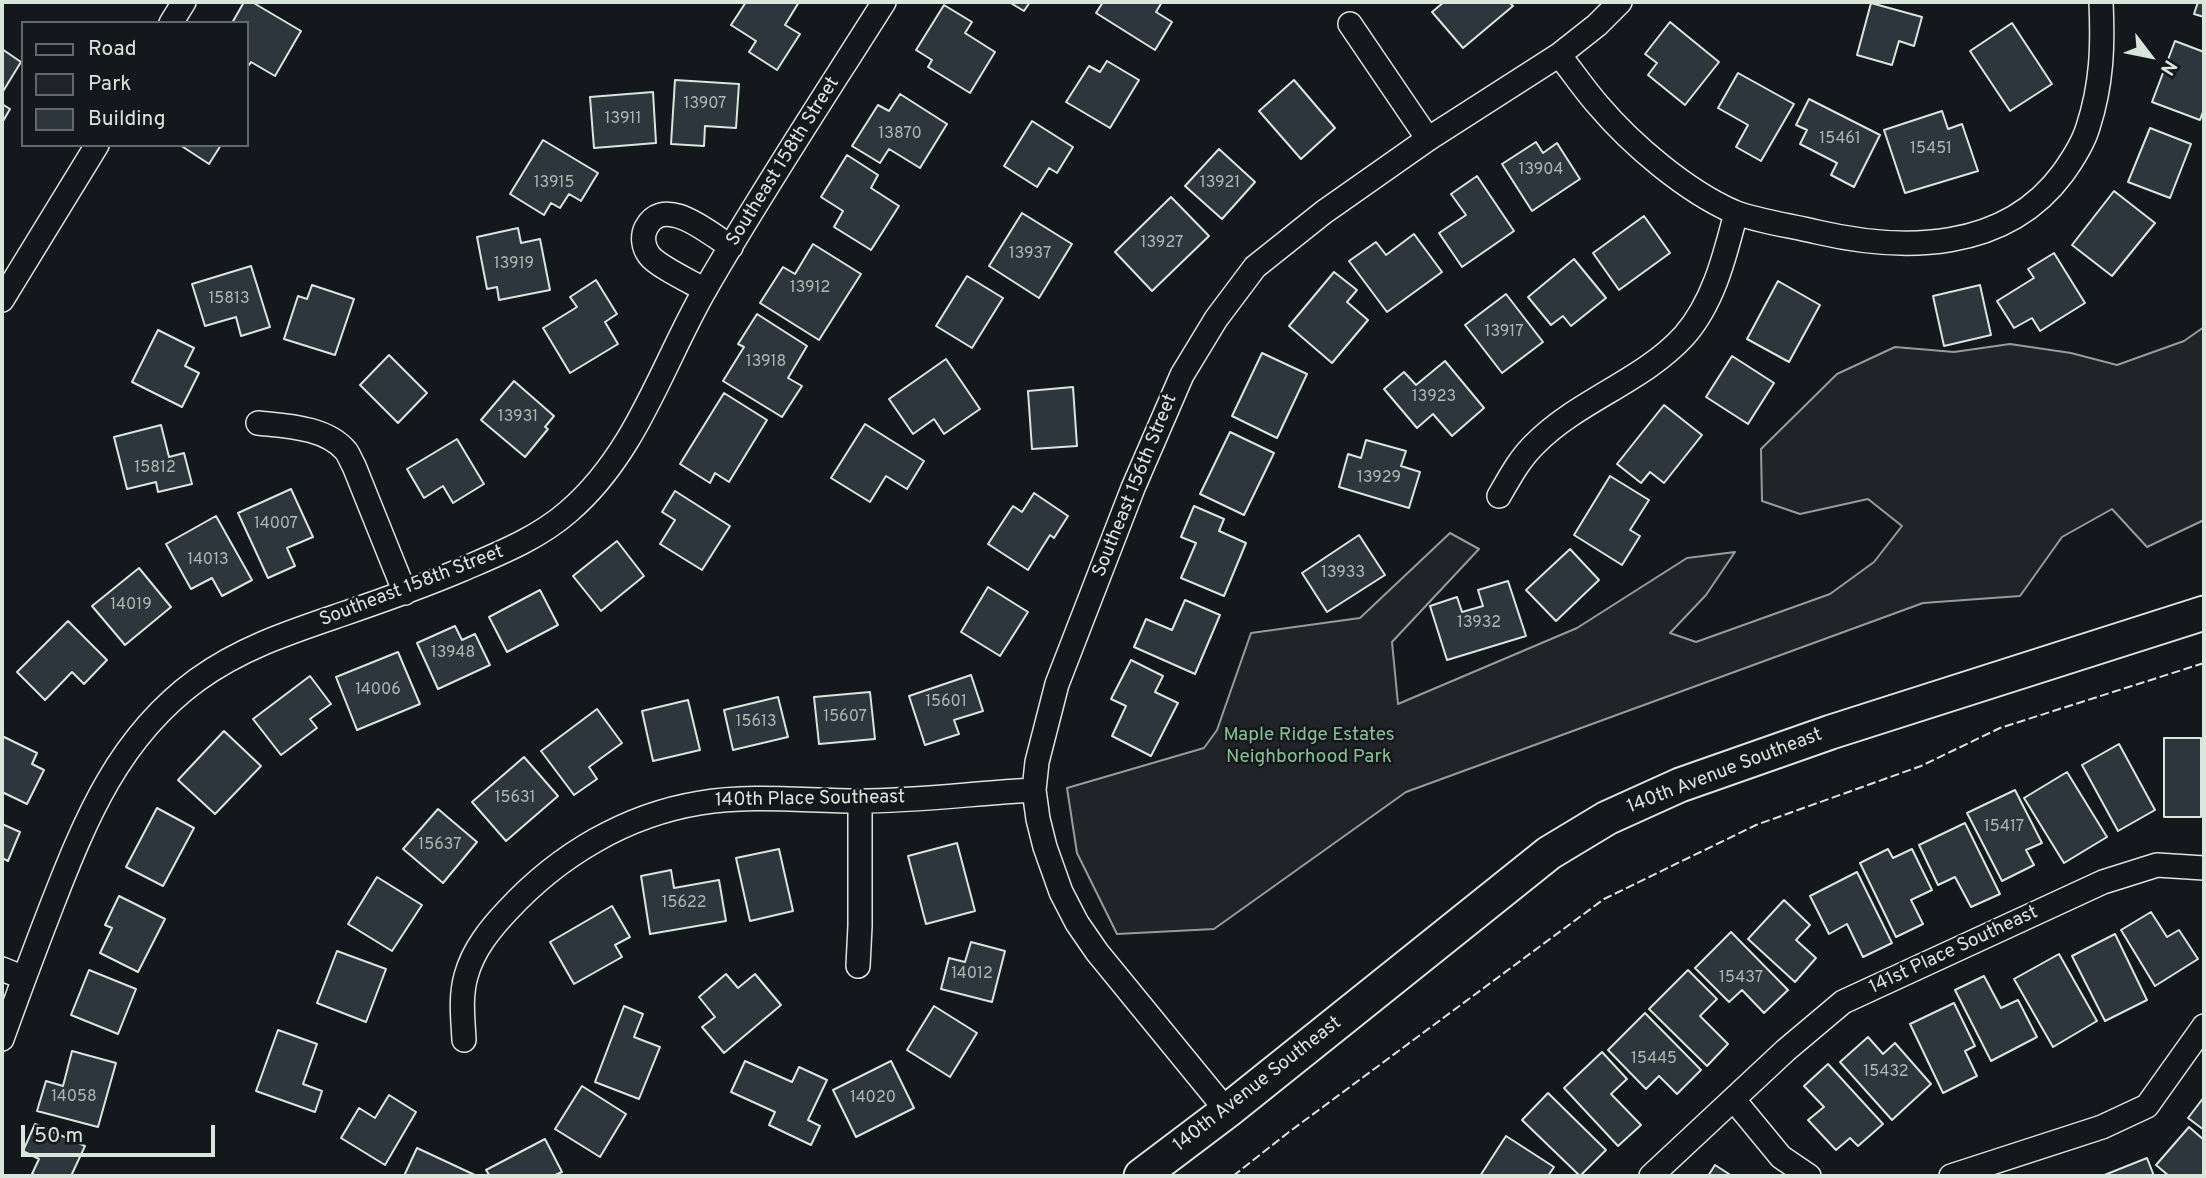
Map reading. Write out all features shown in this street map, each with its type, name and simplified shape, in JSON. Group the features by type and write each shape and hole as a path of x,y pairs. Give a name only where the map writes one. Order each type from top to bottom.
{"main road":[{"name":"140th Avenue Southeast","path":"1141,1176 1227,1111 1549,853 1607,818 1680,786 1830,733 2204,613"}],"street":[{"path":"173,21 184,2"},
{"name":"Southeast 158th Street","path":"2,1039 85,825 119,761 136,737 198,679 258,645 405,593 506,551 568,512 608,469 637,425 705,290 884,2"},
{"name":"Southeast 156th Street","path":"1227,1111 1097,952 1077,923 1061,892 1045,847 1034,790 1037,762 1057,684 1133,488 1182,375 1216,319 1255,267 1324,212 1428,139 1559,55 1597,25 1620,2"},
{"path":"1559,55 1598,105 1636,143 1675,176 1707,198 1736,213 1846,239 1919,244 1960,240 1999,226 2025,212 2054,186 2074,159 2088,129 2098,87 2103,49 2101,2"},
{"path":"1350,24 1428,139"},
{"path":"2,300 96,147"},
{"path":"1499,496 1518,462 1536,442 1555,426 1661,357 1684,335 1702,309 1716,280 1736,213"},
{"path":"705,290 649,255 644,246 647,226 663,214 673,214 731,247"},
{"path":"258,424 311,431 332,440 345,451 354,466 405,593"},
{"name":"140th Place Southeast","path":"464,1040 463,989 466,974 484,938 524,893 562,861 614,830 665,810 702,803 782,798 860,801 1034,790"},
{"path":"858,966 860,801"},
{"name":"141st Place Southeast","path":"1651,1176 1843,1002 2103,882 2157,865 2204,868"},
{"path":"2,969 24,978"},
{"path":"1951,1176 2102,1127 2147,1106 2204,1026"},
{"path":"1734,1100 1781,1157 1809,1176"}],"green space":[{"name":"Maple Ridge Estates Neighborhood Park","path":"2204,327 2204,520 2147,547 2112,509 2062,537 2020,596 1923,603 1406,792 1214,929 1117,934 1077,853 1067,788 1204,748 1217,730 1251,633 1360,618 1450,533 1479,549 1392,642 1398,704 1577,628 1687,558 1735,552 1706,595 1670,633 1696,642 1830,594 1874,562 1902,526 1868,499 1800,514 1762,501 1761,449 1837,374 1895,347 1954,352 2010,344 2071,353 2117,365 2184,341"}],"building":[{"path":"244,2 252,2 301,31 275,76 251,62 248,66 248,21 233,21"},
{"path":"746,2 799,2 785,25 800,34 777,70 749,52 756,41 731,25"},
{"path":"1009,2 1030,2 1024,11"},
{"path":"1103,2 1162,2 1156,12 1172,22 1155,50 1096,13"},
{"path":"1444,2 1509,2 1513,6 1463,48 1432,12"},
{"path":"2198,2 2204,2 2204,17 2194,14"},
{"path":"1871,3 1922,17 1914,46 1899,41 1892,65 1857,55"},
{"path":"944,5 972,22 965,33 995,52 970,93 928,67 932,60 916,50"},
{"path":"1670,22 1719,62 1685,105 1648,75 1657,63 1645,54"},
{"path":"2012,23 2052,84 2010,111 1970,51"},
{"path":"2175,41 2204,52 2204,109 2200,120 2152,102"},
{"path":"2,49 21,62 2,93"},
{"path":"1107,61 1139,80 1110,128 1066,102 1089,66 1100,72"},
{"path":"1738,73 1794,104 1761,161 1736,147 1748,125 1718,108"},
{"path":"675,80 739,84 736,128 705,126 704,146 671,144"},
{"path":"1294,80 1335,128 1301,159 1259,111"},
{"path":"653,92 656,143 594,148 590,97"},
{"path":"900,94 947,124 920,168 889,149 880,163 852,146 878,105 889,111"},
{"path":"1809,99 1880,135 1854,187 1831,175 1837,163 1800,144 1807,130 1796,125"},
{"path":"2,104 10,109 2,123"},
{"path":"1942,111 1948,129 1962,124 1978,171 1905,193 1884,130"},
{"path":"1032,121 1073,147 1057,173 1049,168 1037,187 1004,166"},
{"path":"2150,128 2191,144 2170,198 2128,182"},
{"path":"543,140 598,173 581,201 569,194 560,208 551,203 544,215 510,194"},
{"path":"1536,142 1543,153 1557,143 1580,179 1532,211 1502,164"},
{"path":"183,147 220,147 209,164"},
{"path":"1219,149 1255,182 1222,219 1185,186"},
{"path":"847,155 878,175 871,188 899,206 871,250 834,227 843,211 821,197"},
{"path":"1477,176 1514,231 1462,267 1439,233 1466,215 1451,194"},
{"path":"2114,191 2155,223 2112,276 2072,245"},
{"path":"1171,197 1209,236 1152,291 1115,252"},
{"path":"1022,213 1072,244 1039,298 989,266"},
{"path":"1644,216 1670,253 1619,290 1593,253"},
{"path":"518,228 521,243 540,239 550,290 499,300 497,287 487,289 477,237"},
{"path":"1414,234 1442,272 1387,312 1349,261 1376,242 1386,255"},
{"path":"813,244 861,274 819,340 760,303 783,267 795,274"},
{"path":"2054,253 2085,303 2040,331 2032,318 2014,328 1997,301 2034,278 2028,269"},
{"path":"1574,259 1606,298 1571,326 1563,316 1551,325 1528,297"},
{"path":"251,266 270,327 241,336 236,317 205,326 192,284"},
{"path":"1334,272 1357,290 1347,302 1368,320 1332,363 1289,326"},
{"path":"967,276 1003,298 972,348 936,326"},
{"path":"596,280 617,314 605,322 618,344 570,373 543,328 577,307 570,297"},
{"path":"1778,281 1820,305 1789,362 1747,339"},
{"path":"312,285 354,299 335,355 284,339 298,296 307,299"},
{"path":"1980,285 1991,335 1944,346 1933,296"},
{"path":"1506,294 1543,342 1502,373 1465,325"},
{"path":"757,314 807,346 788,378 802,386 782,417 723,381 744,347 738,344"},
{"path":"158,330 194,348 185,366 199,373 182,407 132,382"},
{"path":"1262,353 1307,374 1277,438 1232,416"},
{"path":"389,355 427,393 398,423 360,385"},
{"path":"1732,356 1774,383 1748,424 1706,397"},
{"path":"946,359 980,409 944,434 934,419 913,434 889,399"},
{"path":"1445,361 1484,408 1452,436 1433,414 1417,428 1384,389 1404,372 1416,385"},
{"path":"514,381 554,416 545,427 548,429 525,457 481,420"},
{"path":"1073,387 1077,446 1032,449 1028,391"},
{"path":"724,393 767,420 729,482 715,473 710,483 680,464"},
{"path":"1664,405 1702,435 1664,483 1650,472 1641,483 1617,464"},
{"path":"865,424 924,461 907,489 886,476 870,502 831,478"},
{"path":"161,425 169,457 184,453 192,484 158,492 156,482 127,489 114,437"},
{"path":"1230,432 1274,453 1244,515 1200,494"},
{"path":"457,439 484,484 453,503 443,486 424,498 407,469"},
{"path":"1366,440 1406,451 1401,466 1420,472 1409,508 1339,487 1348,454 1361,458"},
{"path":"1610,476 1649,500 1630,530 1640,536 1622,565 1574,535"},
{"path":"291,489 313,537 287,548 295,566 268,578 238,513"},
{"path":"675,491 730,526 702,570 660,544 675,520 662,512"},
{"path":"1034,493 1068,516 1054,538 1050,535 1028,570 988,544 1013,506 1022,512"},
{"path":"1194,506 1224,519 1219,531 1246,543 1224,596 1181,578 1196,543 1181,537"},
{"path":"216,516 252,580 222,596 212,578 191,589 166,544"},
{"path":"1359,535 1385,575 1327,612 1302,573"},
{"path":"617,541 644,576 601,611 573,576"},
{"path":"1570,549 1599,580 1556,621 1526,590"},
{"path":"139,568 171,607 125,645 92,606"},
{"path":"1508,581 1526,636 1447,660 1430,606 1457,597 1462,612 1483,606 1478,590"},
{"path":"988,587 1028,612 1000,656 961,632"},
{"path":"540,590 558,625 507,652 489,617"},
{"path":"1185,600 1220,615 1195,674 1134,647 1146,619 1172,630"},
{"path":"68,621 107,660 84,684 72,672 45,700 17,672"},
{"path":"455,626 462,640 475,634 490,665 438,689 417,643"},
{"path":"398,652 420,704 357,730 336,677"},
{"path":"1131,660 1163,676 1155,692 1178,703 1151,756 1112,736 1126,706 1111,699"},
{"path":"971,675 983,711 954,720 959,734 925,745 909,696"},
{"path":"310,676 331,704 310,719 317,728 281,755 253,719"},
{"path":"870,692 875,739 819,744 814,697"},
{"path":"778,697 788,737 733,750 724,710"},
{"path":"688,700 700,750 653,761 642,711"},
{"path":"597,709 622,743 589,767 597,779 574,795 541,751"},
{"path":"224,731 261,766 215,814 178,780"},
{"path":"2,736 37,753 32,764 44,770 27,804 2,792"},
{"path":"2164,738 2201,738 2201,817 2164,817"},
{"path":"2119,744 2155,810 2118,831 2082,765"},
{"path":"524,757 558,796 506,841 472,802"},
{"path":"2067,772 2107,837 2064,863 2024,798"},
{"path":"2015,790 2042,843 2026,850 2034,865 2002,881 1967,813"},
{"path":"157,808 194,828 163,886 126,867"},
{"path":"438,809 477,842 443,883 403,849"},
{"path":"1965,823 2000,894 1971,907 1955,877 1938,885 1919,845"},
{"path":"2,824 20,832 8,861 2,858"},
{"path":"957,843 975,911 926,924 908,856"},
{"path":"779,849 793,911 750,921 736,858"},
{"path":"1888,849 1893,858 1912,849 1932,890 1911,900 1923,924 1896,937 1860,863"},
{"path":"671,870 674,888 719,880 726,921 650,934 641,876"},
{"path":"1857,872 1892,943 1863,957 1847,924 1829,934 1810,896"},
{"path":"377,877 422,905 392,951 348,924"},
{"path":"119,896 165,919 138,972 100,953 112,928 105,925"},
{"path":"1784,900 1810,925 1796,940 1816,958 1795,982 1748,939"},
{"path":"612,906 630,937 615,945 622,957 574,984 550,942"},
{"path":"2151,912 2167,937 2179,930 2198,959 2155,986 2121,930"},
{"path":"1731,932 1788,990 1764,1013 1742,990 1729,1002 1695,968"},
{"path":"2115,934 2147,1000 2105,1021 2072,956"},
{"path":"971,942 1005,951 992,1002 941,989 949,958 965,962"},
{"path":"337,951 386,969 366,1022 317,1003"},
{"path":"2059,954 2097,1021 2053,1047 2014,979"},
{"path":"89,970 136,989 118,1034 71,1015"},
{"path":"1688,970 1717,999 1700,1016 1728,1044 1707,1066 1649,1009"},
{"path":"726,974 738,988 755,974 781,1005 724,1053 702,1027 715,1017 699,997"},
{"path":"1984,976 2001,1008 2018,1000 2037,1037 1991,1061 1955,990"},
{"path":"1954,1003 1975,1046 1965,1051 1977,1076 1943,1093 1910,1024"},
{"path":"624,1006 643,1014 634,1037 660,1047 639,1099 595,1082"},
{"path":"934,1006 977,1033 950,1077 907,1050"},
{"path":"1645,1013 1701,1070 1677,1094 1659,1076 1646,1089 1608,1050"},
{"path":"278,1030 317,1044 303,1084 322,1091 315,1112 256,1091"},
{"path":"1868,1037 1883,1054 1895,1043 1931,1084 1892,1120 1840,1062"},
{"path":"72,1051 116,1063 98,1127 37,1111 46,1081 63,1086"},
{"path":"1602,1052 1627,1079 1611,1094 1641,1125 1618,1146 1564,1088"},
{"path":"745,1061 792,1082 799,1067 827,1080 808,1120 820,1126 811,1145 769,1125 775,1112 731,1092"},
{"path":"891,1061 914,1108 856,1137 833,1090"},
{"path":"1828,1064 1883,1124 1858,1146 1850,1138 1836,1150 1808,1120 1824,1107 1804,1086"},
{"path":"582,1086 626,1114 600,1157 555,1129"},
{"path":"1548,1093 1606,1150 1580,1176 1522,1120"},
{"path":"389,1095 416,1112 385,1165 341,1138 359,1108 375,1118"},
{"path":"2204,1097 2204,1130 2188,1118"},
{"path":"35,1124 85,1146 71,1176 32,1174 39,1159 23,1151"},
{"path":"2189,1127 2204,1140 2204,1176 2169,1176 2156,1165"},
{"path":"1506,1136 1554,1167 1548,1176 1480,1176"},
{"path":"545,1139 562,1172 553,1176 490,1176 486,1170"},
{"path":"417,1148 477,1176 404,1176"},
{"path":"2147,1158 2154,1176 2102,1176"},
{"path":"1715,1165 1732,1176 1708,1176"}],"fence":[{"path":"1233,1176 1604,899 1756,825 1921,766 2000,728 2204,663"}]}
